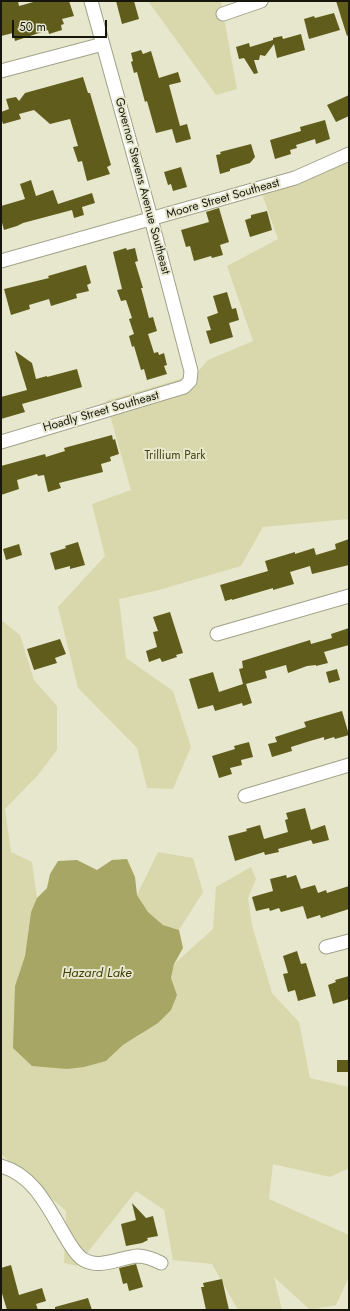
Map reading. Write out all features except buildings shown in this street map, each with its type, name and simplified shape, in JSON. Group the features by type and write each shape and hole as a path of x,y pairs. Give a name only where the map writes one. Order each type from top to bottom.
{"street":[{"name":"Governor Stevens Avenue Southeast","path":"91,1 151,219 190,371"},
{"path":"223,14 261,1"},
{"path":"1,71 103,44"},
{"name":"Moore Street Southeast","path":"1,261 296,178 349,154"},
{"name":"Hoadly Street Southeast","path":"1,442 184,387 190,381 190,371"},
{"path":"217,634 349,596"},
{"path":"245,796 349,765"},
{"path":"326,947 349,941"},
{"path":"1,1166 17,1173 27,1180 37,1191 68,1241 82,1258 93,1263 107,1263 137,1256 151,1258 161,1263"}],"green space":[{"path":"148,1 221,1 237,89 216,95"},
{"name":"Trillium Park","path":"349,154 349,519 263,527 241,566 159,590 119,599 126,658 173,691 191,747 173,789 147,788 137,748 78,688 58,607 105,556 92,504 131,490 106,401 187,377 189,382 208,360 253,341 227,266 278,239 260,188"},
{"path":"1,620 20,635 34,680 57,706 57,750 38,775 5,809 11,852 32,862 37,898 31,912 25,956 15,986 53,1067 67,1069 106,1061 123,1045 140,1035 177,996 171,978 174,964 213,929 216,887 251,867 256,879 248,898 252,925 272,993 299,1022 310,1078 349,1087 349,1168 330,1177 273,1164 269,1199 349,1235 349,1277 336,1305 310,1310 274,1277 282,1310 238,1310 212,1264 173,1260 164,1210 136,1191 77,1266 64,1263 66,1211 1,1154"},
{"path":"158,852 193,858 203,892 179,930 163,925 148,912 137,895"}],"water":[{"name":"Hazard Lake","path":"127,859 135,877 137,895 148,912 163,925 179,930 183,948 174,964 171,978 177,995 171,1010 158,1023 123,1045 106,1061 84,1067 67,1069 32,1066 13,1048 15,986 25,956 31,912 37,898 47,888 50,874 58,861 77,860 97,870 112,860"}]}
